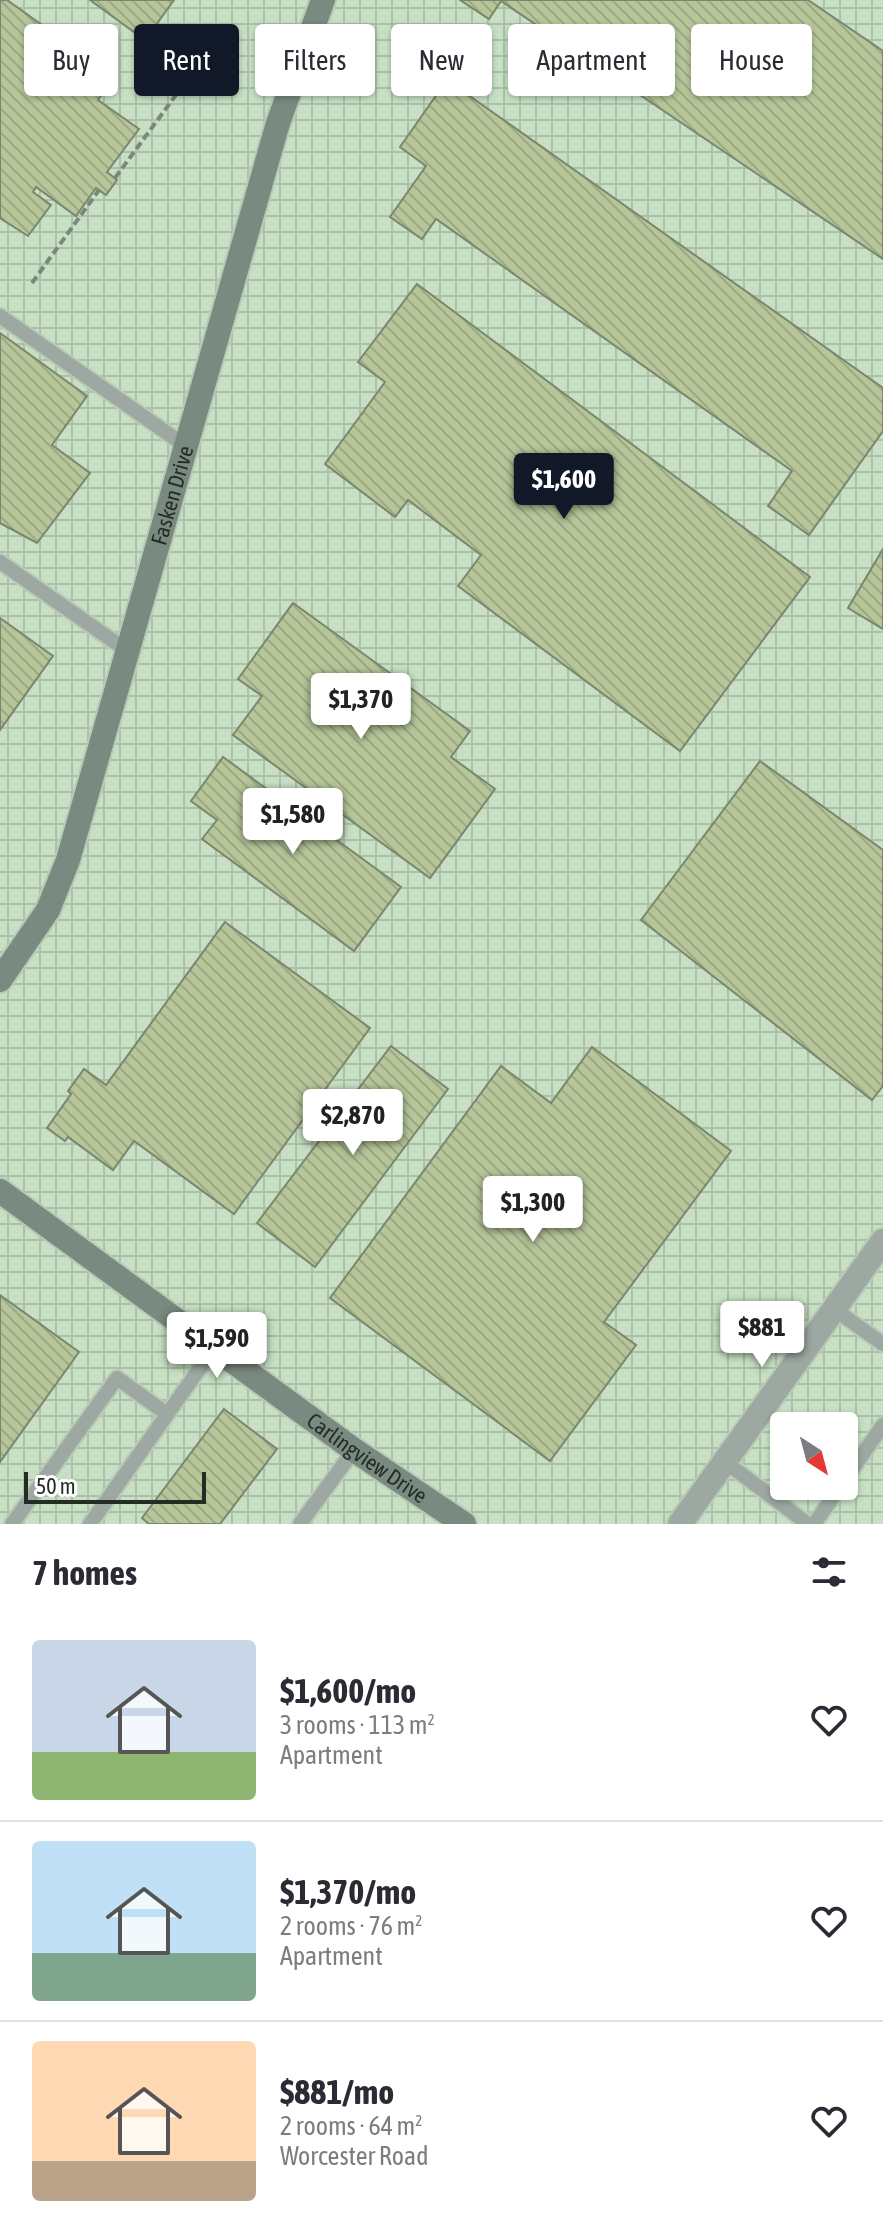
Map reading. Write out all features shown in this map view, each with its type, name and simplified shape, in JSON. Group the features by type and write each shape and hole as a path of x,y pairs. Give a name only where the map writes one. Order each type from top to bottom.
{"street":[{"name":"Fasken Drive","path":"0,980 48,910 68,860 278,123 323,0"},
{"name":"Carlingview Drive","path":"0,1191 354,1450 464,1524"},
{"path":"680,1524 883,1241"}],"lane":[{"path":"0,316 187,447"},
{"path":"0,562 129,652"},
{"path":"834,1309 883,1344"},
{"path":"90,1524 214,1348"},
{"path":"12,1524 117,1378 167,1414"},
{"path":"858,1461 883,1425"},
{"path":"300,1524 354,1450"},
{"path":"724,1461 811,1524 830,1500"}],"path":[{"path":"115,178 175,96"},
{"path":"32,283 99,190"}],"shaded area":[{"path":"0,0 883,0 883,1524 0,1524"}],"building":[{"path":"0,0 7,0 41,24 24,24 24,96 101,96 98,100 139,129 107,172 117,180 106,195 96,188 76,216 36,187 33,192 51,205 28,236 0,218"},
{"path":"90,0 174,0 157,24 134,24 134,32"},
{"path":"460,0 808,0 883,51 883,259 642,96 675,96 675,24 535,24 501,1 489,19"},
{"path":"436,96 470,96 883,388 883,431 809,535 768,506 792,471 436,219 422,239 390,217 426,166 400,147"},
{"path":"417,284 810,577 680,751 458,586 481,555 408,500 395,517 325,464 385,382 358,362"},
{"path":"0,333 87,396 52,445 90,473 37,543 0,523"},
{"path":"883,549 883,629 848,608"},
{"path":"293,603 470,731 451,757 495,789 430,878 233,735 262,696 238,679"},
{"path":"0,618 53,656 0,730"},
{"path":"223,757 401,887 354,951 202,839 217,820 191,801"},
{"path":"760,761 883,850 883,1086 872,1100 641,920"},
{"path":"225,922 370,1028 234,1214 134,1141 113,1170 68,1137 65,1141 47,1128 84,1069 106,1085"},
{"path":"391,1046 448,1089 315,1267 257,1223"},
{"path":"592,1047 731,1151 604,1322 636,1345 550,1461 330,1298 501,1066 551,1103"},
{"path":"0,1295 79,1352 0,1462"},
{"path":"224,1409 277,1449 220,1524 149,1524 142,1518"}]}
